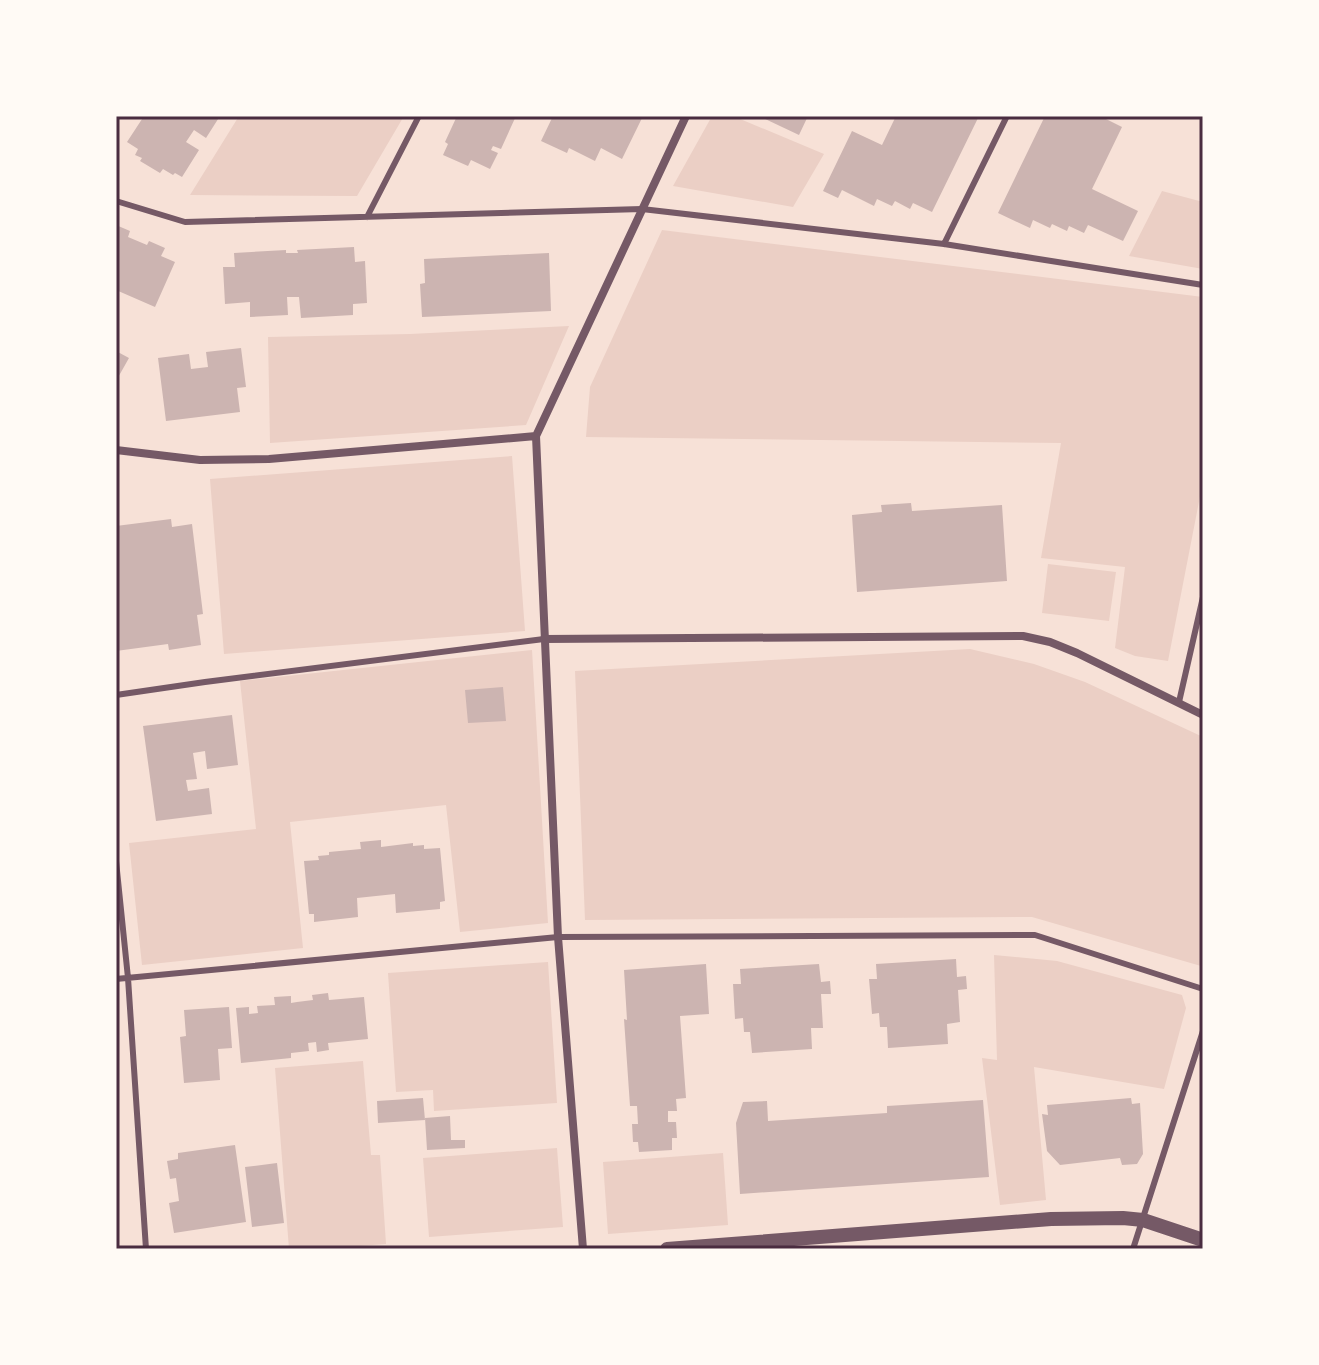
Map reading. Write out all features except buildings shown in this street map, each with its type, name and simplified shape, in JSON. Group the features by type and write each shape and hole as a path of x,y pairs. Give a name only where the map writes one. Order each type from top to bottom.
{"street":[{"path":"583,1249 558,937 536,436 686,116"},
{"path":"116,450 200,460 269,459 536,436"},
{"path":"544,639 1023,636 1077,653 1203,715"},
{"path":"667,1249 1051,1219 1143,1220 1203,1240"}],"lane":[{"path":"367,217 419,116"},
{"path":"944,244 1007,116"},
{"path":"116,201 185,222 642,209 944,244 1203,285"},
{"path":"1179,702 1203,597"},
{"path":"116,695 544,639"},
{"path":"116,861 128,978 146,1249"},
{"path":"116,979 558,937 1035,935 1203,989"},
{"path":"1133,1249 1203,1031"}],"shaded area":[{"path":"239,116 404,116 357,196 190,195"},
{"path":"712,116 733,116 824,154 793,207 673,186"},
{"path":"1162,191 1203,202 1203,269 1129,256"},
{"path":"662,230 1203,297 1203,481 1168,661 1135,656 1115,648 1125,567 1041,558 1061,443 586,437 590,387"},
{"path":"569,326 526,425 270,443 268,337"},
{"path":"512,456 525,631 224,654 210,479"},
{"path":"1048,564 1116,572 1109,621 1042,613"},
{"path":"970,649 1034,664 1085,682 1203,737 1201,966 1032,917 585,920 575,671"},
{"path":"532,650 548,923 460,932 446,805 290,822 303,948 142,965 129,843 256,829 240,681"},
{"path":"994,955 1057,961 1182,995 1186,1008 1164,1089 1034,1067 1046,1200 1000,1205 982,1058 997,1060"},
{"path":"548,962 557,1103 434,1111 433,1090 396,1092 388,973"},
{"path":"363,1061 371,1155 380,1155 386,1244 289,1249 275,1068"},
{"path":"557,1148 563,1227 429,1237 423,1158"},
{"path":"723,1153 728,1225 608,1234 603,1162"}]}
